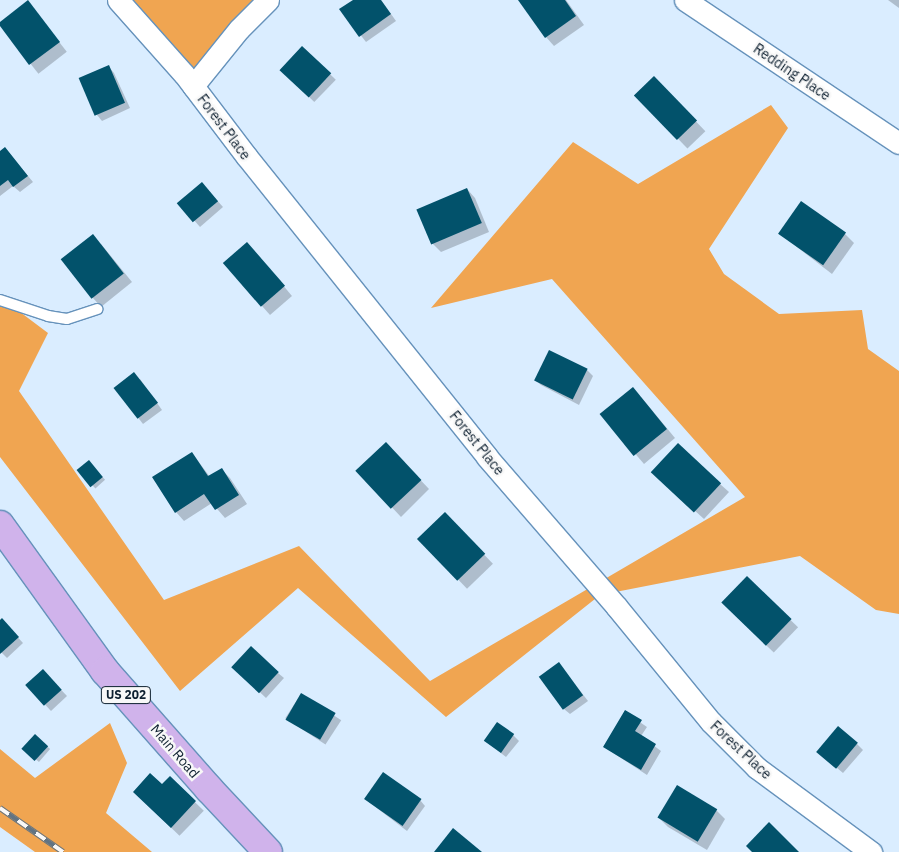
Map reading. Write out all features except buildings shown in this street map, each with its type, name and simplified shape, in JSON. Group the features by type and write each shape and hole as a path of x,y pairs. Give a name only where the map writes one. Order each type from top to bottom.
{"main road":[{"name":"Main Road","path":"0,525 105,671 208,789 268,852"}],"street":[{"name":"Forest Place","path":"118,0 192,86 487,457 616,606 711,722 758,768 871,852"},
{"path":"192,86 239,29 268,0"},
{"name":"Redding Place","path":"685,0 899,143"}],"lane":[{"path":"0,300 48,316 67,319 97,309"}],"shaded area":[{"path":"117,0 271,0 189,85"},
{"path":"771,105 788,128 709,249 724,274 779,314 862,310 868,349 899,371 899,614 876,610 800,556 600,595 446,717 298,588 180,691 0,457 0,297 48,333 19,391 164,600 299,546 430,681 745,497 552,279 431,308 573,142 638,184"},
{"path":"110,723 127,763 106,813 152,852 35,852 0,827 0,749 35,778"}],"railway":[{"path":"0,808 63,852"}]}
